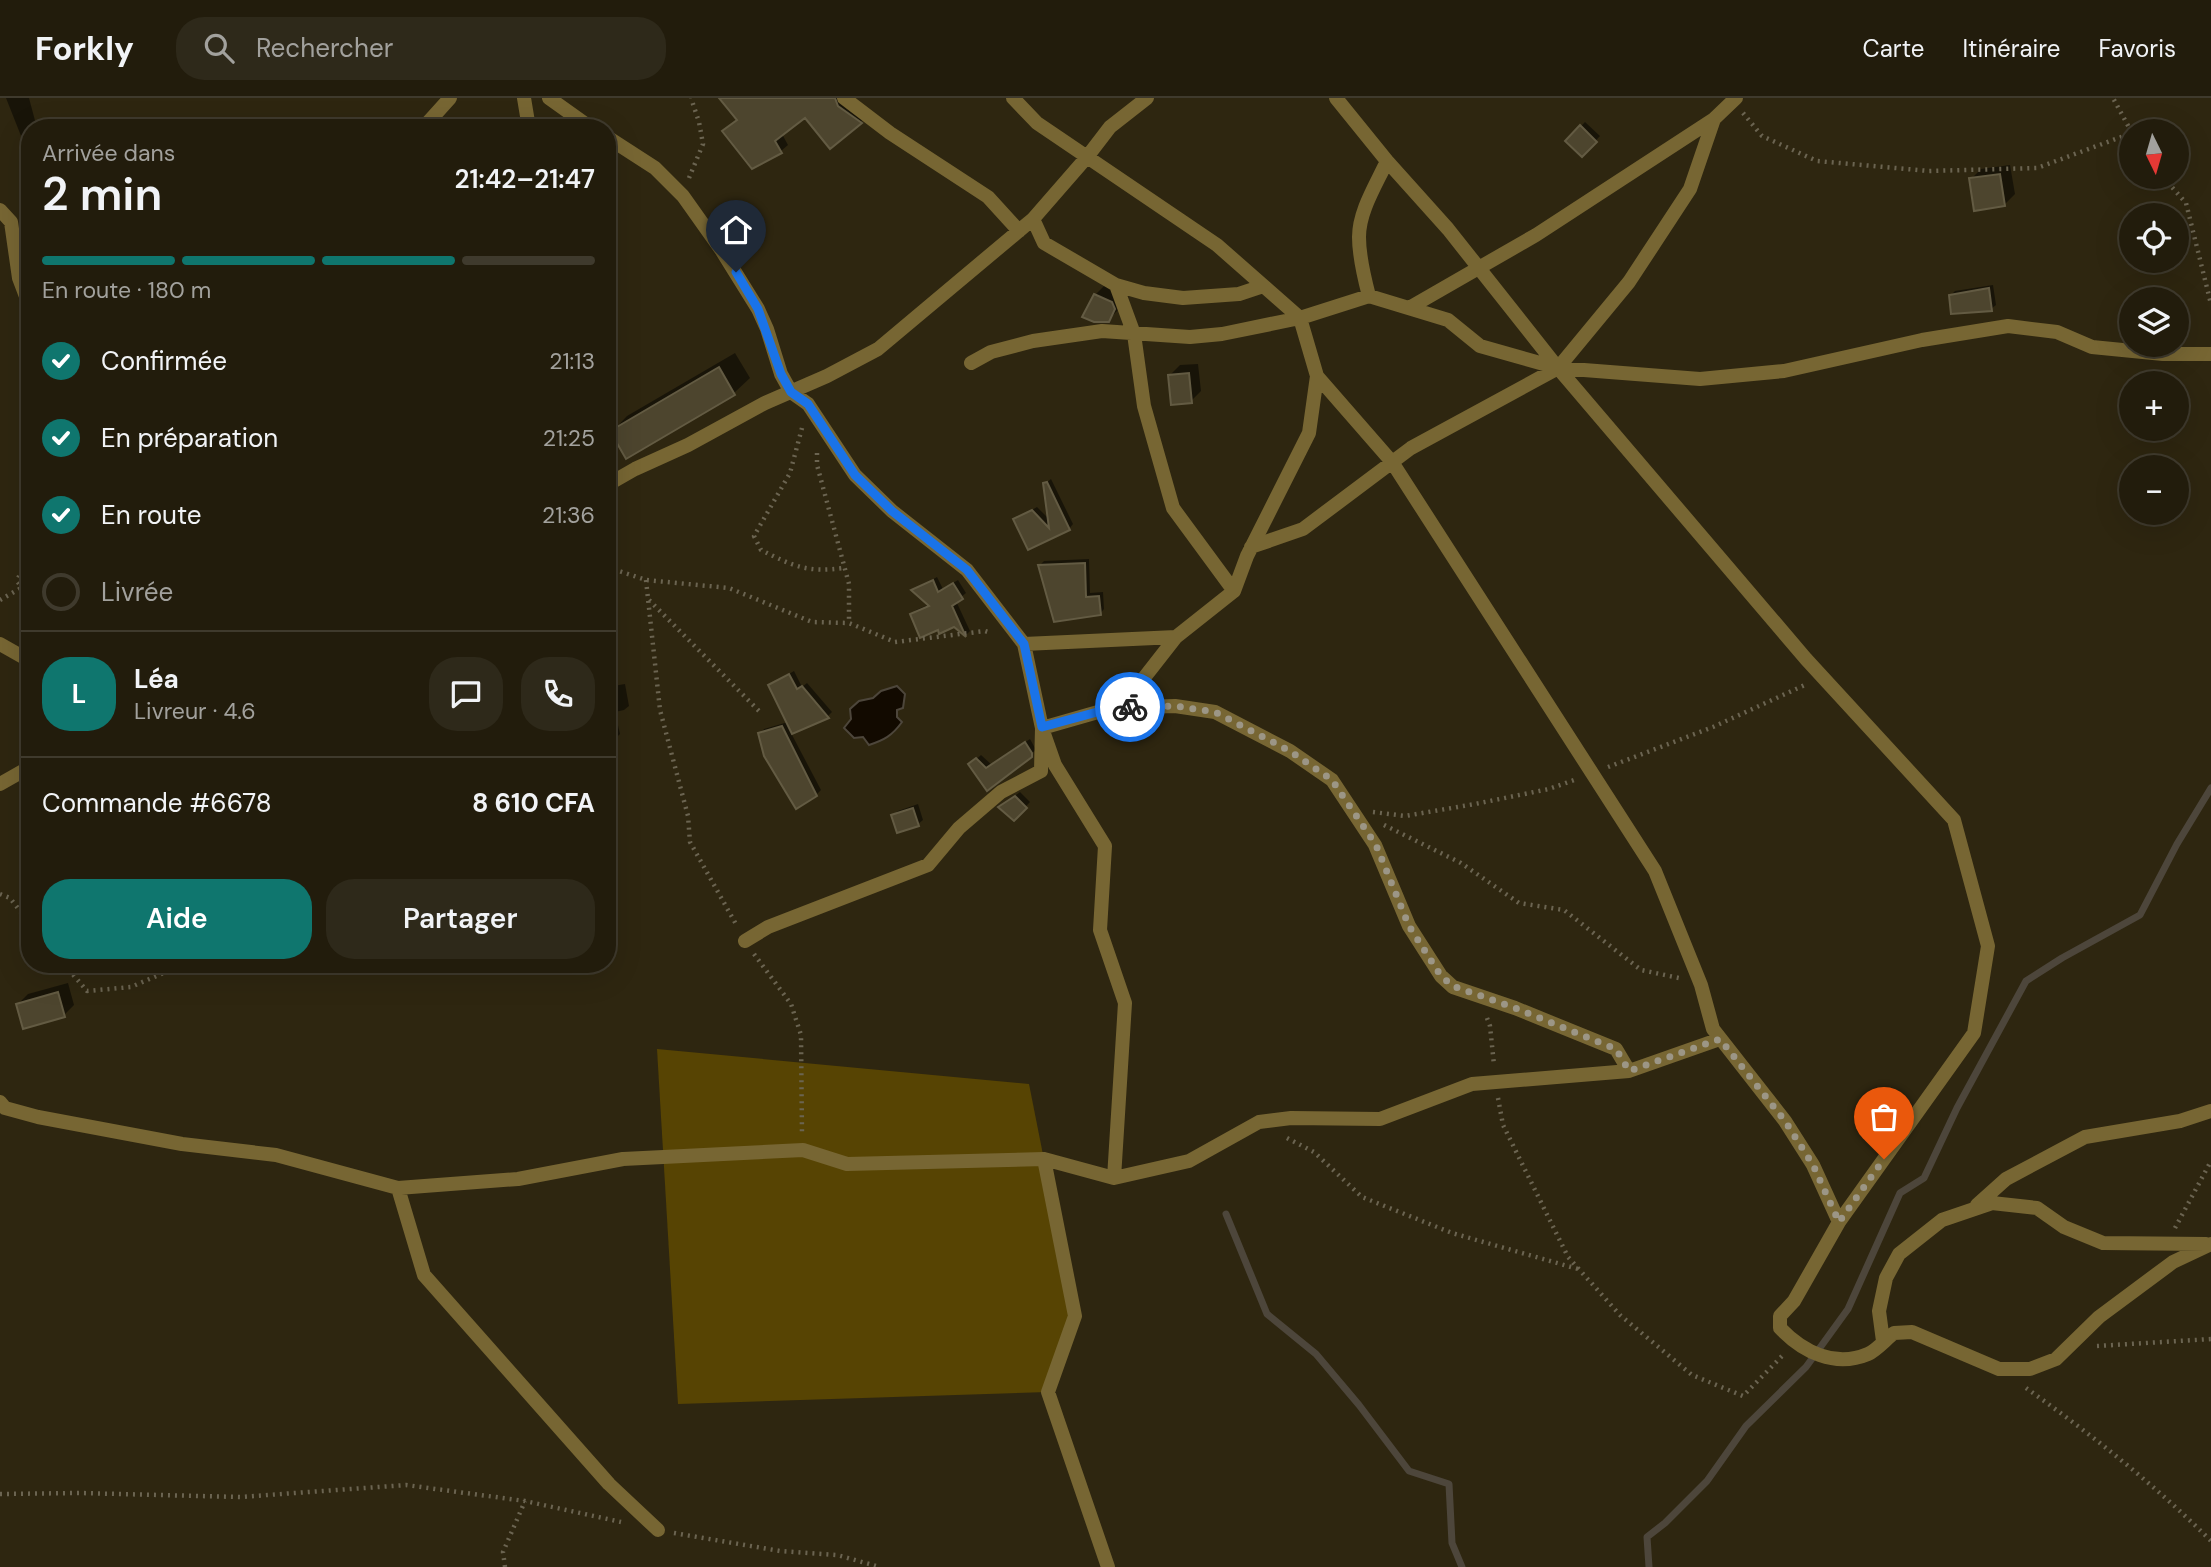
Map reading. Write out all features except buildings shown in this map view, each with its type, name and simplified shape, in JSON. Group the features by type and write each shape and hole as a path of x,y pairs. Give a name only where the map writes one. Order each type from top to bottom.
{"street":[{"path":"431,119 450,98"},
{"path":"523,98 527,119"},
{"path":"549,98 578,119"},
{"path":"844,98 890,133 988,197 1018,232"},
{"path":"1013,98 1037,123 1217,245 1300,318 1317,376 1309,433 1251,547 1234,591 1177,637 1133,692 1112,708"},
{"path":"616,480 765,403 827,376 878,349 1033,219 1110,127 1147,98"},
{"path":"1336,98 1478,266 1558,368 1806,659 1954,820 1988,946 1974,1033 1839,1222 1794,1301 1780,1316 1780,1328 1794,1343 1830,1360 1870,1353 1894,1333 1912,1332 1999,1369 2030,1369 2056,1359 2099,1317 2173,1262 2211,1244 2104,1243 2064,1227 2037,1208 1992,1203 1942,1220 1899,1254 1886,1278 1879,1311 1884,1341"},
{"path":"1409,308 1536,235 1714,119 1735,99"},
{"path":"1251,547 1303,529 1411,448 1558,368 1629,282 1690,188 1714,119"},
{"path":"616,143 655,167 683,196 758,309 781,374 791,392 808,404 855,475 892,511 967,570 1024,644 1042,727 1055,765 1105,846 1100,930 1125,1003 1114,1178"},
{"path":"1369,296 1361,263 1359,236 1363,214 1387,161"},
{"path":"0,210 11,222 21,283"},
{"path":"1033,219 1044,243 1116,285 1144,293 1183,298 1239,294 1263,286"},
{"path":"1116,285 1135,334 1144,405 1173,508 1234,591"},
{"path":"971,363 991,352 1033,341 1102,331 1190,337 1222,334 1300,318 1369,296 1448,320 1479,346 1558,368 1700,379 1784,371 1922,340 2008,326 2057,332 2092,347 2163,354 2211,354"},
{"path":"1317,376 1392,462 1655,871 1701,985 1713,1029 1785,1121 1813,1165 1839,1222"},
{"path":"1024,644 1177,637"},
{"path":"0,644 21,656"},
{"path":"1042,727 1112,708 1175,706 1215,712 1290,751 1332,780 1376,845 1409,926 1441,976 1453,986 1616,1049 1629,1071"},
{"path":"745,941 768,927 928,865 959,828 1001,792 1041,771 1042,727"},
{"path":"0,784 21,772"},
{"path":"0,1102 5,1108 38,1117 182,1144 276,1155 398,1188 518,1179 623,1159 803,1150 847,1164 1044,1159 1114,1178 1189,1161 1259,1122 1291,1118 1380,1119 1472,1084 1629,1071 1720,1039"},
{"path":"1970,1210 2007,1179 2085,1137 2180,1121 2211,1111"},
{"path":"1044,1159 1075,1316 1048,1392 1108,1567"},
{"path":"398,1188 424,1275 609,1484 658,1530"}],"path":[{"path":"683,196 703,144 691,98"},
{"path":"1735,99 1762,135 1817,161 1929,171 2037,168 2132,133 2113,98"},
{"path":"2174,189 2186,203 2211,304"},
{"path":"808,404 790,473 754,536 761,550 795,566 820,571 844,568"},
{"path":"817,452 817,465 849,584 849,623"},
{"path":"616,570 646,580 729,588 812,622 849,623 895,642 985,631 1024,644"},
{"path":"0,600 21,587 17,581 21,571"},
{"path":"646,580 660,709 688,816 690,842 745,941 792,1004 801,1035 803,1150"},
{"path":"648,599 762,715"},
{"path":"1352,810 1461,863 1519,903 1564,910 1641,970 1701,985"},
{"path":"0,894 10,898 21,912"},
{"path":"72,973 87,990 131,987 163,973"},
{"path":"1477,995 1490,1026 1503,1125 1568,1257 1619,1315 1692,1375 1743,1396 1794,1343"},
{"path":"1259,1122 1314,1153 1362,1196 1452,1233 1578,1269"},
{"path":"2167,1243 2211,1161"},
{"path":"2068,1348 2211,1339"},
{"path":"1999,1369 2075,1423 2184,1514 2211,1541"},
{"path":"0,1494 240,1497 406,1485 525,1501 658,1530 780,1551 836,1555 880,1567"},
{"path":"505,1567 503,1552 525,1501"}],"shaded area":[{"path":"897,686 905,694 903,708 897,710 897,717 902,722 891,734 869,745 863,737 854,738 844,728 851,719 850,709 859,701 873,698 881,691"},
{"path":"657,1049 1029,1084 1075,1316 1048,1392 678,1404"}],"waterway":[{"path":"1649,1567 1647,1537 1707,1481 1746,1426 1806,1367 1848,1309 1900,1193 1924,1178 1957,1108 2026,981 2140,915 2177,844 2211,788"},
{"path":"1226,1214 1267,1314 1316,1354 1409,1471 1449,1484 1452,1543 1462,1567"}],"way so far":[{"path":"1130,707 1175,706 1215,712 1290,751 1332,780 1376,845 1409,926 1441,976 1453,986 1616,1049 1629,1071 1720,1039 1785,1121 1813,1165 1839,1222 1884,1159"}],"route":[{"path":"736,272 758,309 781,374 791,392 808,404 855,475 892,511 967,570 1024,644 1042,727 1112,708 1130,707"}]}
